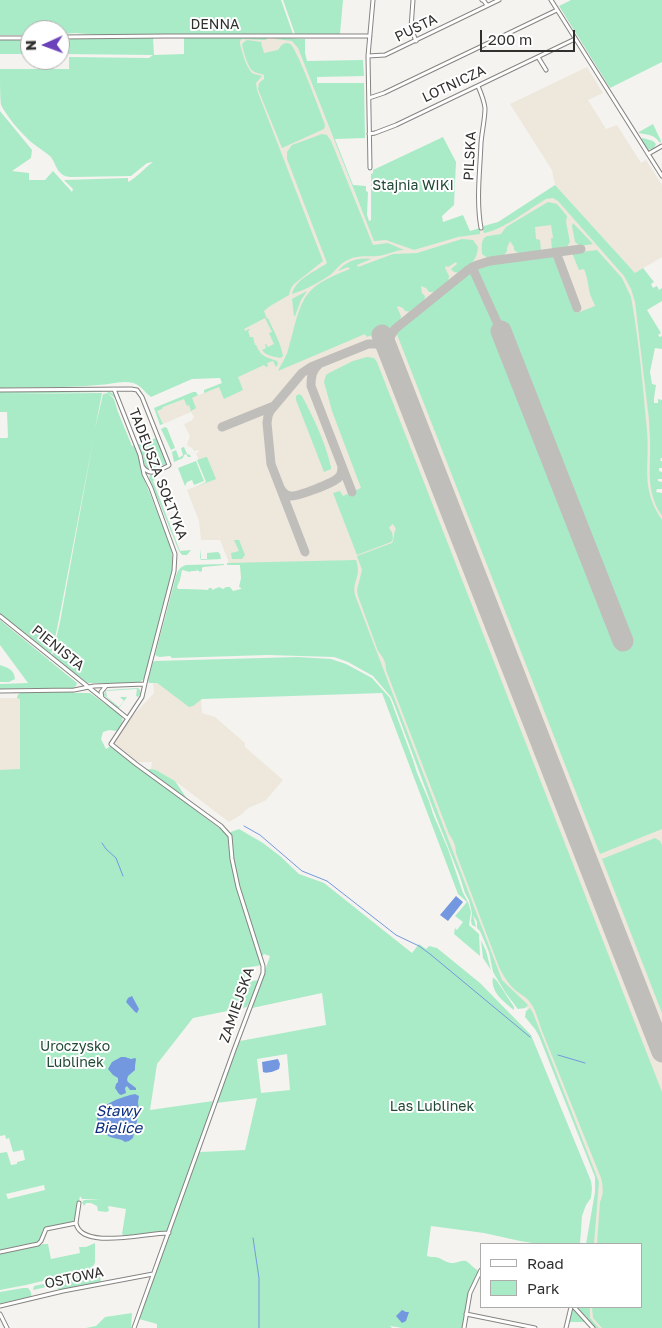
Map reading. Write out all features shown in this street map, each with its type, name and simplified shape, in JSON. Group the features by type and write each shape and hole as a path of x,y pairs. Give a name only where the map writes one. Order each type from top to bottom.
{"street":[{"path":"370,168 368,56 373,0"},
{"path":"413,0 411,28 416,41"},
{"path":"482,0 487,5"},
{"name":"PUSTA","path":"368,56 385,55 499,0"},
{"path":"552,0 662,176"},
{"path":"369,98 384,93 558,10"},
{"name":"DENNA","path":"70,37 370,36"},
{"path":"0,38 20,38"},
{"name":"LOTNICZA","path":"369,134 396,125 575,39"},
{"path":"538,56 546,70"},
{"name":"PILSKA","path":"478,86 485,108 479,180 481,228"},
{"path":"648,154 662,146"},
{"name":"TADEUSZA SOŁTYKA","path":"114,389 140,455 144,474 174,547 176,562 144,684"},
{"path":"0,390 133,389 140,394 169,466 150,472 146,471 143,467"},
{"path":"148,482 150,472"},
{"name":"PIENISTA","path":"0,616 127,718"},
{"path":"0,691 74,690 106,685 144,684"},
{"name":"ZAMIEJSKA","path":"134,1328 263,973 263,966 238,888 228,832 111,744 142,698 144,684"},
{"path":"102,698 102,690 106,685"},
{"path":"79,1203 76,1223 78,1230 97,1238 115,1239 169,1233"},
{"path":"0,1252 38,1244 42,1241 46,1229 76,1223"},
{"path":"464,1328 470,1293 480,1272"},
{"name":"OSTOWA","path":"0,1306 63,1291 154,1274"},
{"path":"566,1328 572,1308"},
{"path":"573,1308 593,1328"},
{"path":"0,1314 7,1328"},
{"path":"466,1314 535,1328"}],"shaded area":[{"path":"222,0 280,0 355,194 375,240 383,237 414,250 484,228 484,226 494,223 502,226 553,194 631,280 636,296 652,444 653,495 662,513 662,1328 597,1328 587,1319 588,1308 642,1308 642,1243 593,1243 598,1182 530,1011 501,984 351,592 241,578 240,565 228,565 228,560 220,540 201,540 199,521 187,490 207,482 196,453 199,452 198,450 194,451 187,444 190,436 184,424 191,421 194,417 191,412 163,424 157,411 196,394 204,393 256,368 239,322 251,76"},
{"path":"587,67 603,93 588,100 606,129 617,125 641,163 646,160 662,185 662,257 635,273 555,185 552,170 510,104"},
{"path":"153,682 201,699 202,713 215,717 245,743 245,747 283,780 265,801 248,808 229,822 175,781 151,769 152,762 138,762 113,743 129,720 154,693"},
{"path":"0,698 20,698 20,770 0,770"}],"green space":[{"path":"0,0 281,0 293,34 112,36 70,33 70,20 20,20 20,35 0,35"},
{"path":"283,0 343,0 340,34 295,34"},
{"path":"571,0 662,0 662,62 610,88 559,6"},
{"path":"184,37 268,38 265,40 242,39 240,44 251,72 262,76 256,83 257,90 323,261 294,284 289,295 264,311 279,341 283,356 280,358 270,356 262,350 266,348 265,344 268,347 274,344 269,333 272,332 265,318 244,329 245,331 250,330 248,331 250,337 253,337 255,345 262,354 277,361 278,364 276,367 273,361 267,363 268,366 266,367 264,365 238,377 243,390 224,399 219,387 204,393 204,390 222,383 220,378 192,379 151,397 138,385 129,382 74,387 0,388 0,111 32,150 31,158 12,171 29,173 29,180 45,180 53,171 72,192 73,189 64,180 128,178 128,182 153,162 147,163 131,176 71,177 62,174 50,156 33,144 14,125 1,105 0,69 70,70 70,57 149,58 153,55 70,54 70,39 153,38 154,55 184,54"},
{"name":"Stajnia WIKI","path":"270,37 305,39 307,61 363,60 364,76 317,77 317,83 364,83 365,138 335,139 353,185 366,186 369,221 371,220 371,174 373,170 443,137 456,162 454,205 442,216 443,222 463,215 470,231 480,228 480,234 458,237 414,250 386,240 374,241 298,48 292,41"},
{"path":"0,40 20,40 20,54 0,54"},
{"path":"247,40 262,42 264,53 278,50 286,43 293,47 318,105 325,126 324,129 282,148 258,89 259,83 264,79 264,75 251,69 245,54 242,44"},
{"path":"653,124 661,141 660,143 653,136 639,133"},
{"path":"322,134 327,135 331,141 373,245 388,243 404,250 349,259 321,281 292,294 297,284 306,276 327,263 287,159 287,152 292,145"},
{"path":"641,139 653,141 656,144 654,148 648,150"},
{"path":"555,185 635,273 643,268 654,282 651,284 653,288 657,286 659,290 662,288 662,301 647,310 661,333 658,335 662,336 662,349 655,348 650,372 652,384 656,385 654,403 658,403 658,399 662,400 662,458 660,461 662,461 662,468 659,468 659,471 662,472 662,479 658,479 658,481 662,482 662,489 657,489 656,492 662,493 662,516 653,498 651,488 649,420 635,302 624,276 558,201 553,198 546,199 499,228 484,233 482,228 498,222"},
{"path":"548,202 557,204 567,216 566,222 570,242 566,248 552,250 551,225 535,227 536,239 540,240 541,251 520,254 514,250 510,241 503,257 489,259 482,254 482,242 485,237 501,234 506,227"},
{"path":"573,223 593,244 580,246 575,242"},
{"path":"462,239 473,240 478,247 472,262 460,273 454,272 451,269 457,264 456,262 448,267 446,266 445,268 449,276 448,283 436,292 429,292 421,286 422,293 425,296 424,302 412,312 405,311 398,306 401,316 400,322 393,327 367,337 365,334 278,371 287,353 298,314 307,295 311,290 332,276 350,269 348,267 338,271 349,262 357,259 371,259 357,265 358,267 393,254 417,253"},
{"path":"597,250 622,278 631,297 639,347 648,444 648,487 655,508 662,520 662,829 600,854 396,332 478,267 487,264 554,255 577,313 595,306 584,269 579,270 572,253"},
{"path":"307,291 301,300 294,316 292,299"},
{"path":"367,357 374,358 377,362 662,1092 662,1328 602,1328 593,1318 592,1308 642,1308 642,1243 597,1243 600,1202 603,1193 601,1178 537,1015 527,998 510,985 499,967 456,853 454,843 358,596 357,590 362,570 357,556 392,543 393,539 391,542 357,555 333,493 340,491 343,496 361,488 332,411 324,382 326,375 353,361","holes":["393,524 396,529 393,539 389,527"]},
{"path":"0,392 102,392 0,394"},
{"path":"196,392 198,395 192,398 196,408 191,411 184,399 163,407 157,411 163,424 160,425 154,408"},
{"path":"102,393 95,429 103,394 108,393 114,399 132,446 134,446 139,458 141,471 170,545 173,563 172,575 144,679 140,682 107,684 88,683 77,677 52,656 94,436 51,654 0,614 0,438 8,437 7,412 0,412 0,394"},
{"path":"299,394 311,413 326,448 331,469 324,472 296,400 296,396"},
{"path":"165,427 175,448 171,450 161,429"},
{"path":"156,438 166,464 149,470 146,468 138,444"},
{"path":"184,447 187,454 191,457 188,457 186,454 183,458 174,462 172,452 176,450 179,458 183,455 181,448"},
{"path":"207,457 216,479 198,486 206,482 197,460"},
{"path":"196,461 204,481 194,485 192,480 187,482 185,486 178,468"},
{"path":"155,474 158,477 153,481 180,551 191,550 187,555 182,555 179,551 149,479 150,475"},
{"path":"234,540 239,540 245,555 242,559 232,559 231,553 239,551"},
{"path":"201,549 201,559 207,559 207,553 218,552 221,559 201,560 200,557"},
{"path":"356,560 358,575 354,590 355,595 502,980 528,1005 525,1008 517,1008 493,972 489,952 473,915 476,927 472,925 469,900 394,704 391,697 373,676 348,662 334,657 267,655 172,658 170,656 159,657 155,655 176,576 180,569 186,565 224,564 203,567 200,572 196,569 197,571 190,572 182,570 178,589 208,590 212,588 212,590 219,587 223,589 230,587 233,591 241,589 239,587 241,578 240,565 227,565 227,563"},
{"path":"0,620 77,683 76,686 74,688 0,689 0,684 28,683 0,645"},
{"path":"298,657 331,659 346,664 372,678 390,698 417,773 468,902 471,912 469,925 479,934 480,956 454,934 455,928 457,930 463,922 455,916 467,902 458,894 382,693 202,699 189,707 157,683 149,683 148,680 153,662 155,661"},
{"path":"0,665 12,671 15,679 9,682 0,682"},
{"path":"138,688 141,694 138,697 136,696 137,689 106,691 107,697 119,707 124,701 120,697 127,697 119,708 104,695 105,691 108,690"},
{"name":"Las Lublinek","path":"22,692 90,693 122,716 122,722 117,731 109,730 103,732 101,739 106,749 111,746 143,770 156,770 175,781 194,809 219,828 228,833 239,829 263,843 299,874 324,883 412,953 419,944 426,949 429,946 437,948 480,983 531,1035 591,1181 591,1198 582,1216 580,1243 533,1243 484,1233 431,1226 427,1256 451,1263 466,1261 479,1271 466,1305 462,1328 402,1328 390,1326 392,1328 157,1328 157,1324 139,1319 169,1235 168,1231 124,1236 122,1234 126,1209 108,1206 109,1211 98,1211 97,1206 86,1203 84,1206 82,1202 84,1200 101,1199 82,1199 80,1196 76,1218 73,1222 45,1229 42,1231 41,1240 36,1244 37,1246 48,1244 51,1259 80,1253 79,1247 86,1247 95,1243 94,1265 86,1273 72,1274 0,1290 0,1254 2,1250 0,1250 0,1153 7,1152 11,1165 25,1160 23,1150 13,1152 9,1138 6,1139 5,1135 0,1136 0,770 20,769 20,699 17,698","holes":["264,954 270,956 252,1008 322,993 326,1025 240,1041 216,1103 257,1098 245,1150 200,1152 197,1149 213,1101 150,1110 157,1064 193,1018 247,1007 259,980 245,982 245,968 262,965 259,959","287,1054 290,1090 261,1093 257,1059","44,1185 45,1190 8,1199 6,1194"]},
{"path":"655,838 662,845 662,1013 602,859"},
{"path":"481,940 486,951 491,970 483,958"},
{"path":"493,977 514,1007 514,1010 496,992"},
{"path":"530,1008 533,1013 599,1182 594,1243 586,1243 595,1192 595,1177 539,1036 525,1017 526,1011"},
{"path":"99,1272 101,1282 60,1291 55,1285 33,1290 34,1286"},
{"path":"23,1288 29,1289 31,1298 0,1305 0,1292"},
{"path":"573,1308 585,1322 569,1322"},
{"path":"579,1308 590,1308 590,1318 599,1328 595,1328 587,1321"},
{"path":"132,1313 131,1328 86,1328 96,1326 105,1317"}],"water":[{"path":"456,896 463,902 448,921 440,915"},
{"path":"132,996 139,1009 137,1013 126,1002"},
{"name":"Stawy Bielice","path":"121,1057 136,1059 135,1070 128,1076 127,1080 136,1090 130,1090 127,1086 125,1088 126,1093 121,1095 115,1088 118,1078 108,1069 112,1062"},
{"path":"278,1059 279,1069 263,1072 262,1062"},
{"name":"Stawy Bielice","path":"135,1094 139,1096 139,1112 133,1138 125,1142 109,1137 100,1127 97,1119 99,1113 111,1102"},
{"path":"402,1310 409,1312 406,1321 402,1323 396,1316"}],"waterway":[{"path":"244,826 260,835 302,871 327,881 396,935 419,946 430,954 530,1037"},
{"path":"102,843 116,858 123,876"},
{"path":"558,1055 585,1063"},
{"path":"253,1238 259,1278 259,1328"}],"taxiway":[{"path":"388,351 390,337 395,329 468,270 477,265 490,261 581,249"},
{"path":"556,252 577,308"},
{"path":"472,267 501,331"},
{"path":"305,552 271,464 267,423 270,411 302,373 311,367 368,344 377,344 388,351"},
{"path":"319,364 312,374 311,386 352,492"},
{"path":"222,427 274,406"},
{"path":"281,489 290,496 315,489 336,480 341,473 342,466"}],"runway":[{"path":"501,331 623,641"},
{"path":"382,335 662,1052"}],"park label":[{"name":"Uroczysko Lublinek","path":"75,1056"}]}
